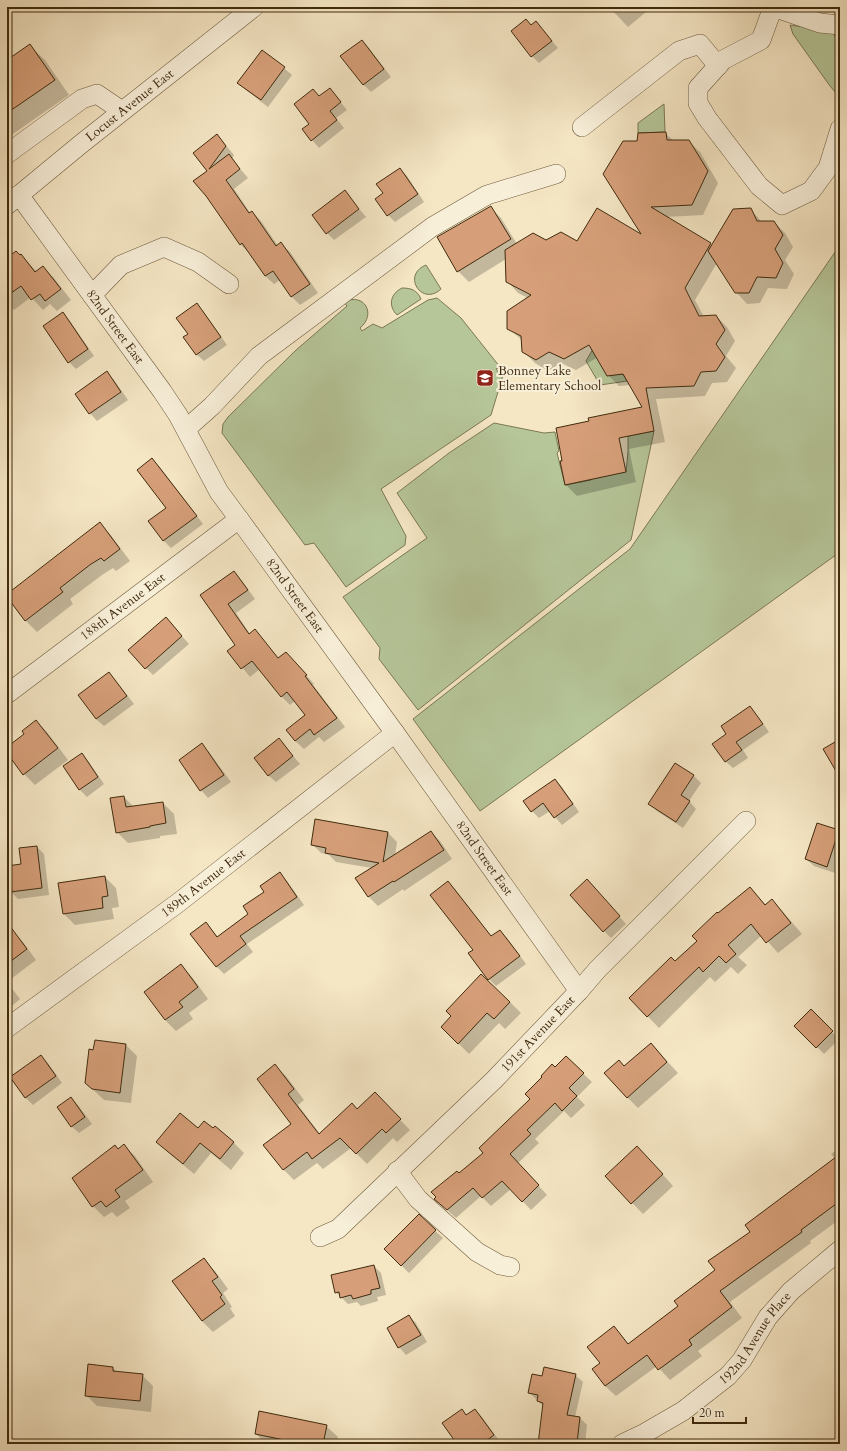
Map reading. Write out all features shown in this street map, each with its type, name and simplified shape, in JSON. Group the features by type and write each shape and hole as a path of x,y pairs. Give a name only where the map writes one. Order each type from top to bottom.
{"street":[{"name":"Locust Avenue East","path":"13,200 122,111 254,7"},
{"path":"839,132 828,168 810,191 782,205 759,186 707,118 698,103 698,88 723,60 761,40 773,7 820,23 840,25"},
{"path":"582,127 679,52 700,44 718,66"},
{"path":"7,154 82,99 98,94 122,111"},
{"path":"186,429 212,406 259,356 432,227 487,195 556,174"},
{"name":"82nd Street East","path":"13,200 92,295 162,391 186,429 219,492 395,733 579,991"},
{"path":"92,295 121,265 164,247 198,262 229,284"},
{"name":"188th Avenue East","path":"7,694 239,519"},
{"name":"189th Avenue East","path":"7,1028 178,903 316,797 395,733"},
{"name":"191st Avenue East","path":"320,1237 338,1229 494,1080 579,991 597,970 746,820"},
{"path":"398,1171 418,1199 477,1252 500,1265 510,1267"},
{"name":"192nd Avenue Place","path":"622,1444 645,1433 683,1411 728,1376 742,1360 768,1317 791,1291 840,1250"}],"green space":[{"path":"790,25 830,31 834,34 836,39 836,93 793,34"},
{"path":"664,104 665,132 638,133 638,123"},
{"path":"840,245 840,552 480,811 413,719 630,549"},
{"path":"426,265 441,289 434,294 421,292 417,288 415,282 415,276 419,270"},
{"path":"402,288 413,290 418,293 421,299 397,315 391,304 395,293"},
{"path":"437,298 461,318 500,367 496,369 499,373 504,372 491,415 381,489 406,536 405,545 346,587 314,543 305,545 222,433 223,424 228,417 295,351 347,306 344,302 357,300 366,306 368,311 365,322 360,328 362,331 373,324 382,328 428,300"},
{"path":"596,344 607,375 623,374 627,381 600,385 586,361"},
{"path":"494,423 544,433 555,432 559,451 557,453 565,485 591,480 587,458 626,472 628,436 654,431 631,540 418,710 379,659 380,648 343,597 427,538 397,493 449,453"}],"building":[{"path":"526,19 531,25 536,21 552,41 531,57 511,31"},
{"path":"362,40 384,69 363,85 340,56"},
{"path":"30,44 55,80 7,113 7,60"},
{"path":"262,50 285,67 261,100 237,83"},
{"path":"330,88 341,102 330,111 337,120 311,141 302,129 309,124 294,104 313,89 319,96"},
{"path":"666,132 667,140 689,140 708,171 692,205 651,207 711,243 685,288 699,316 716,315 725,330 716,344 725,357 716,371 701,372 694,386 646,388 654,431 619,438 626,472 565,485 556,428 589,421 588,418 642,407 623,374 607,376 589,345 564,359 549,352 536,360 522,352 521,336 507,329 507,311 531,295 506,282 505,250 533,233 546,240 561,232 577,241 597,208 641,234 603,174 623,141 637,141 638,133"},
{"path":"217,134 226,146 209,169 229,154 240,169 226,180 249,213 252,211 276,246 281,242 310,284 291,297 273,271 265,276 242,243 240,245 206,196 193,181 207,171 193,153"},
{"path":"400,168 418,194 387,216 375,199 383,193 376,184"},
{"path":"345,190 359,209 326,234 312,215"},
{"path":"491,206 511,239 457,272 437,237"},
{"path":"751,208 757,221 774,221 783,235 775,249 783,263 776,278 757,277 749,293 735,293 708,251 733,209"},
{"path":"16,251 20,255 21,254 35,272 43,266 61,289 45,301 40,294 31,300 21,286 7,296 7,258"},
{"path":"197,303 221,337 196,355 183,337 188,334 176,318"},
{"path":"63,312 88,349 68,363 43,326"},
{"path":"107,371 121,392 89,414 75,394"},
{"path":"152,458 197,516 163,541 148,521 166,508 137,470"},
{"path":"100,522 120,549 104,561 101,558 91,564 60,588 63,592 25,621 7,597 7,594"},
{"path":"234,571 248,590 228,604 249,634 255,629 278,658 286,652 307,675 305,676 337,718 314,735 310,729 295,741 286,730 305,715 287,692 281,697 252,661 241,669 227,651 235,645 200,595"},
{"path":"166,617 182,636 145,669 128,650"},
{"path":"109,672 127,696 96,719 78,695"},
{"path":"750,706 763,724 736,742 742,750 725,762 712,744 726,734 721,726"},
{"path":"36,720 58,748 23,775 7,753 7,747 24,734 22,731"},
{"path":"279,738 293,756 268,776 254,758"},
{"path":"840,739 840,778 823,749"},
{"path":"202,743 224,775 200,791 179,760"},
{"path":"82,753 98,777 79,790 63,766"},
{"path":"675,763 694,775 681,795 690,801 676,822 648,804"},
{"path":"555,779 573,804 554,818 543,803 531,812 523,801"},
{"path":"124,796 126,807 163,802 166,823 116,833 110,798"},
{"path":"315,819 388,832 383,862 431,831 444,850 368,897 355,878 379,863 325,853 326,848 311,845"},
{"path":"817,823 839,830 827,867 805,859"},
{"path":"37,846 42,888 10,892 7,866 21,864 19,848"},
{"path":"280,872 297,897 240,936 246,944 216,967 190,934 206,922 217,937 248,914 243,906 264,892 260,886"},
{"path":"105,876 108,896 102,897 103,908 63,914 58,883"},
{"path":"587,879 620,916 603,932 570,895"},
{"path":"448,881 491,936 500,930 520,956 488,980 468,953 473,950 430,895"},
{"path":"750,887 765,905 772,899 791,923 766,943 751,924 728,945 736,954 726,963 719,956 703,972 699,967 647,1017 629,998 671,957 675,961 697,941 692,936 717,912 718,913"},
{"path":"7,922 27,949 7,964"},
{"path":"181,964 198,987 179,1002 183,1007 165,1020 144,992"},
{"path":"481,974 510,1002 494,1019 487,1013 458,1044 441,1027 451,1016 446,1011"},
{"path":"811,1009 833,1031 816,1048 794,1026"},
{"path":"95,1040 126,1044 120,1093 92,1089 85,1083 89,1049 93,1050"},
{"path":"651,1043 667,1062 627,1098 604,1073 619,1060 624,1066"},
{"path":"41,1055 56,1076 25,1098 10,1077"},
{"path":"566,1056 584,1073 569,1088 577,1096 562,1111 555,1103 527,1130 531,1134 510,1154 539,1185 522,1202 502,1181 482,1198 473,1188 447,1210 434,1199 436,1197 431,1192 457,1171 459,1173 483,1153 479,1148 530,1099 525,1094 542,1077 541,1076 552,1064 555,1067"},
{"path":"275,1064 294,1089 288,1094 319,1134 352,1103 357,1109 375,1092 401,1119 386,1133 382,1129 356,1154 340,1138 312,1159 307,1152 283,1170 263,1145 291,1124 257,1079"},
{"path":"71,1097 85,1117 71,1127 57,1107"},
{"path":"180,1113 198,1128 204,1121 213,1128 215,1126 234,1142 220,1159 200,1143 183,1164 156,1142"},
{"path":"124,1144 143,1170 115,1190 120,1197 106,1207 101,1201 92,1207 72,1178 115,1145 118,1149"},
{"path":"637,1146 663,1174 631,1204 605,1176"},
{"path":"840,1154 840,1201 801,1230 802,1232 720,1291 732,1307 689,1340 692,1345 658,1370 647,1355 605,1386 592,1369 600,1363 587,1347 614,1326 628,1344 678,1306 674,1301 715,1270 708,1261 750,1232 745,1225"},
{"path":"419,1214 436,1230 401,1266 384,1249"},
{"path":"204,1258 218,1277 212,1281 222,1295 220,1297 225,1304 202,1321 172,1281"},
{"path":"374,1265 380,1288 371,1290 371,1294 353,1299 351,1295 340,1298 339,1292 335,1293 331,1275"},
{"path":"409,1315 421,1335 398,1348 387,1328"},
{"path":"88,1364 113,1367 113,1371 143,1374 140,1401 85,1396"},
{"path":"544,1367 576,1374 567,1415 580,1417 577,1443 565,1442 565,1444 538,1444 543,1403 537,1401 538,1395 528,1393 532,1374 542,1376"},
{"path":"462,1409 466,1415 475,1409 494,1435 482,1444 457,1444 442,1423"},
{"path":"259,1411 327,1425 323,1444 304,1444 255,1434"}],"place":[{"name":"Bonney Lake Elementary School","path":"485,378"}]}
